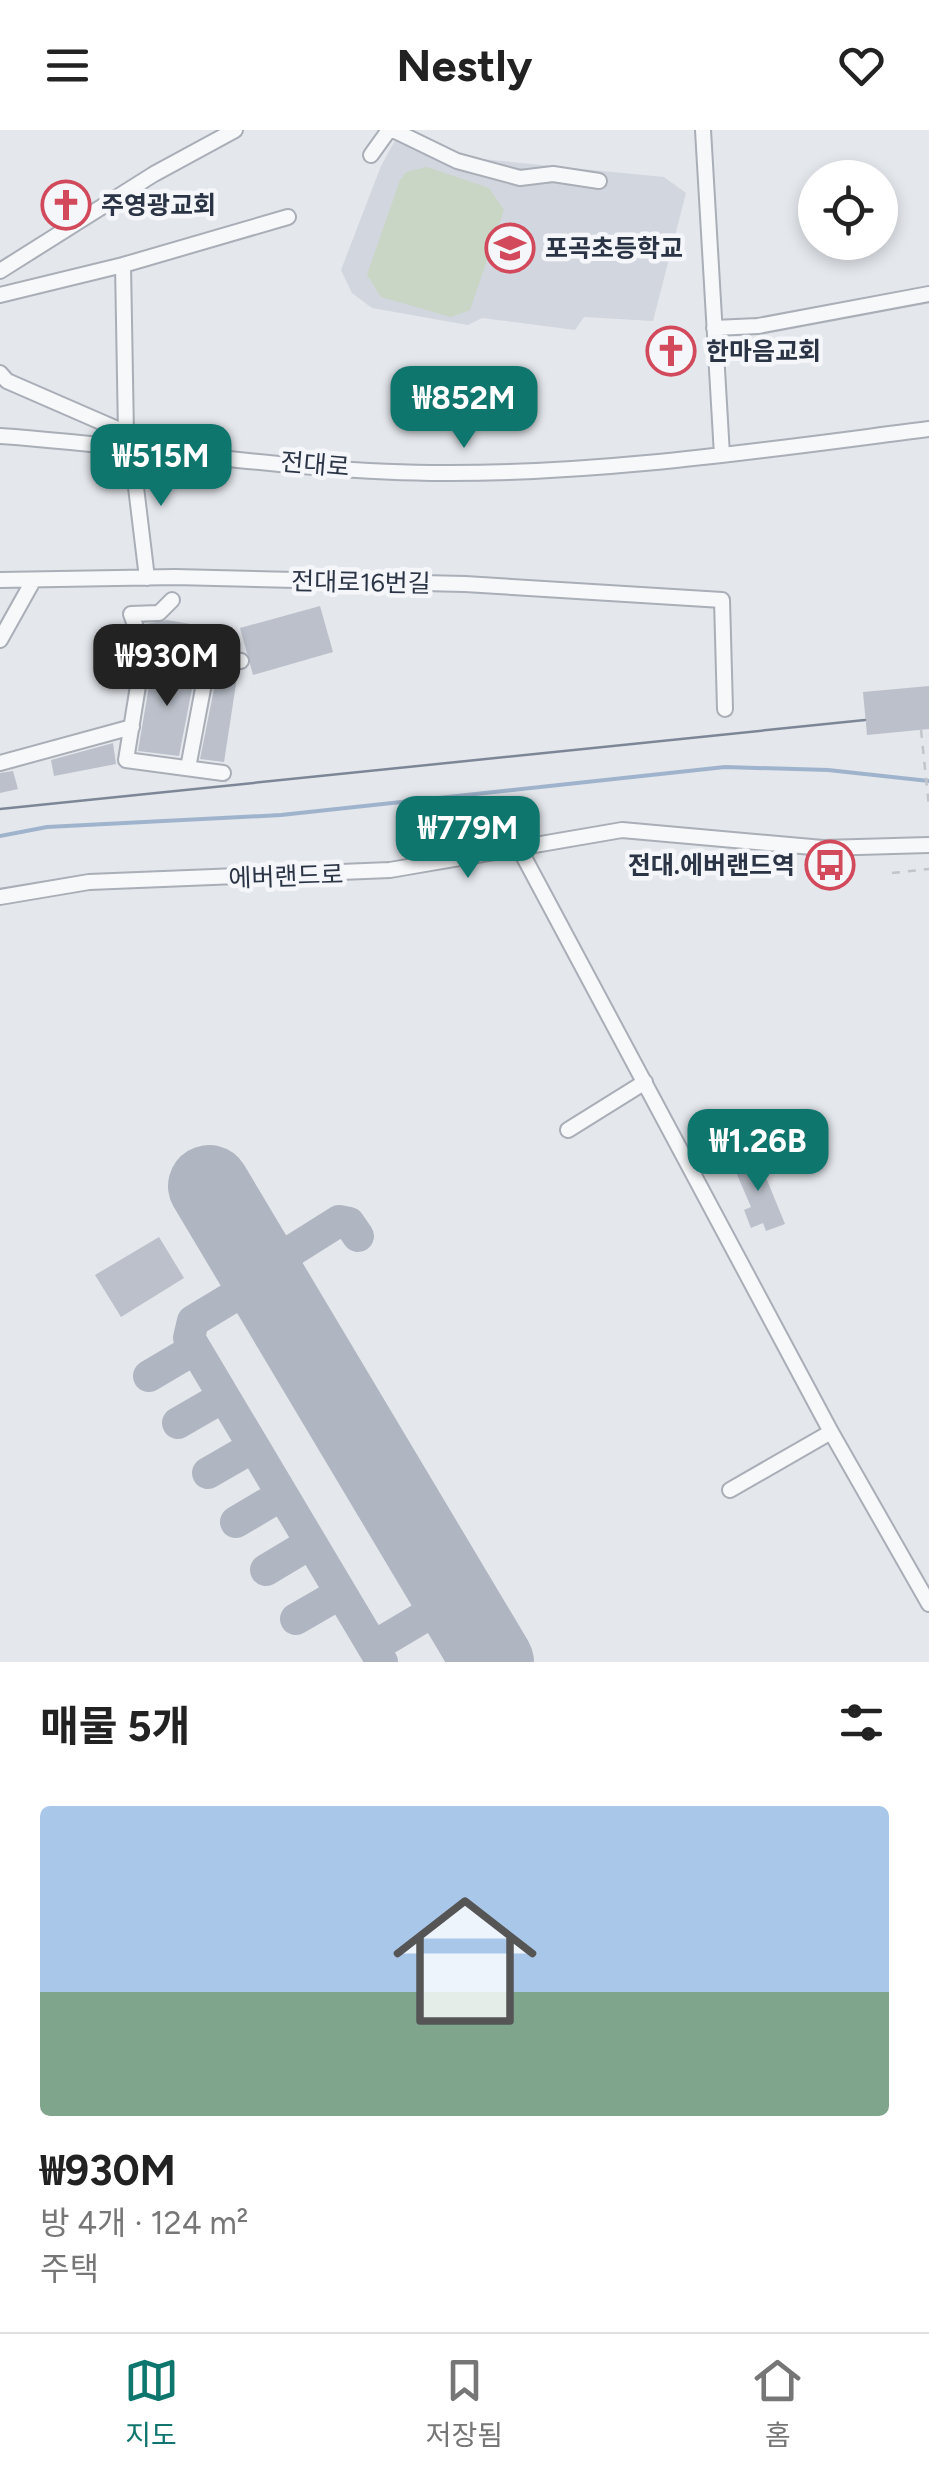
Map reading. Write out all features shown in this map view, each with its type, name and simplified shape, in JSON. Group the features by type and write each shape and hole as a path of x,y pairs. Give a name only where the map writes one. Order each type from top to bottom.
{"street":[{"path":"0,271 154,174 235,130"},
{"path":"372,155 391,130 457,161 520,178 553,174 599,182"},
{"path":"702,130 722,455"},
{"path":"0,294 123,265 288,217"},
{"path":"123,265 129,440 148,578"},
{"path":"714,328 773,324 929,294"},
{"path":"0,373 7,381 129,440"},
{"name":"전대로","path":"0,436 129,440 184,452 428,473 722,455 929,430"},
{"name":"전대로16번길","path":"0,580 148,578 465,584 722,600 725,709"},
{"path":"0,640 33,581"},
{"path":"172,600 159,613 130,614 144,649 126,760 223,772"},
{"path":"144,649 241,661"},
{"path":"188,768 208,657"},
{"path":"0,763 132,728"},
{"name":"에버랜드로","path":"0,897 89,882 322,876 390,870 622,830 824,848 929,845"},
{"path":"518,846 831,1432 929,1604"},
{"path":"568,1130 646,1082"},
{"path":"730,1490 831,1432"}],"path":[{"path":"921,730 929,807"},
{"path":"892,872 929,868"}],"shaded area":[{"name":"포곡초등학교","path":"399,133 481,159 664,177 686,193 653,321 584,317 575,330 482,318 468,325 372,308 352,293 341,270 381,166"}],"green space":[{"path":"427,167 489,188 504,210 470,310 451,317 381,297 367,275 400,180 406,172"}],"building":[{"path":"75,192 81,206 55,217 49,203"},
{"path":"672,337 685,348 670,365 658,354"},
{"path":"320,606 333,652 253,675 240,628"},
{"path":"167,620 225,630 222,648 150,635 146,624"},
{"path":"153,662 196,668 179,756 138,751"},
{"path":"218,669 238,671 224,762 200,759"},
{"path":"929,686 929,729 867,735 863,692"},
{"path":"113,743 116,764 54,776 51,760"},
{"path":"13,771 18,789 0,793 0,773"},
{"path":"756,1153 785,1224 766,1231 763,1223 751,1228 744,1210 751,1207 732,1163"},
{"path":"159,1237 184,1278 121,1317 95,1275"}],"waterway":[{"path":"0,836 47,827 281,815 725,767 828,770 929,781"}],"taxiway":[{"path":"277,1260 339,1221 349,1223 358,1236"},
{"path":"246,1289 193,1321 189,1338 382,1662"},
{"path":"149,1376 193,1350"},
{"path":"178,1423 223,1397"},
{"path":"208,1473 253,1447"},
{"path":"236,1522 280,1496"},
{"path":"266,1570 311,1543"},
{"path":"296,1619 341,1593"},
{"path":"373,1647 437,1609"}],"runway":[{"path":"209,1186 493,1662"}],"tram line":[{"path":"0,809 865,720"}],"place":[{"name":"주영광교회","path":"66,205"},
{"name":"포곡초등학교","path":"510,248"},
{"name":"한마음교회","path":"671,351"},
{"name":"전대.에버랜드역","path":"830,865"}]}
